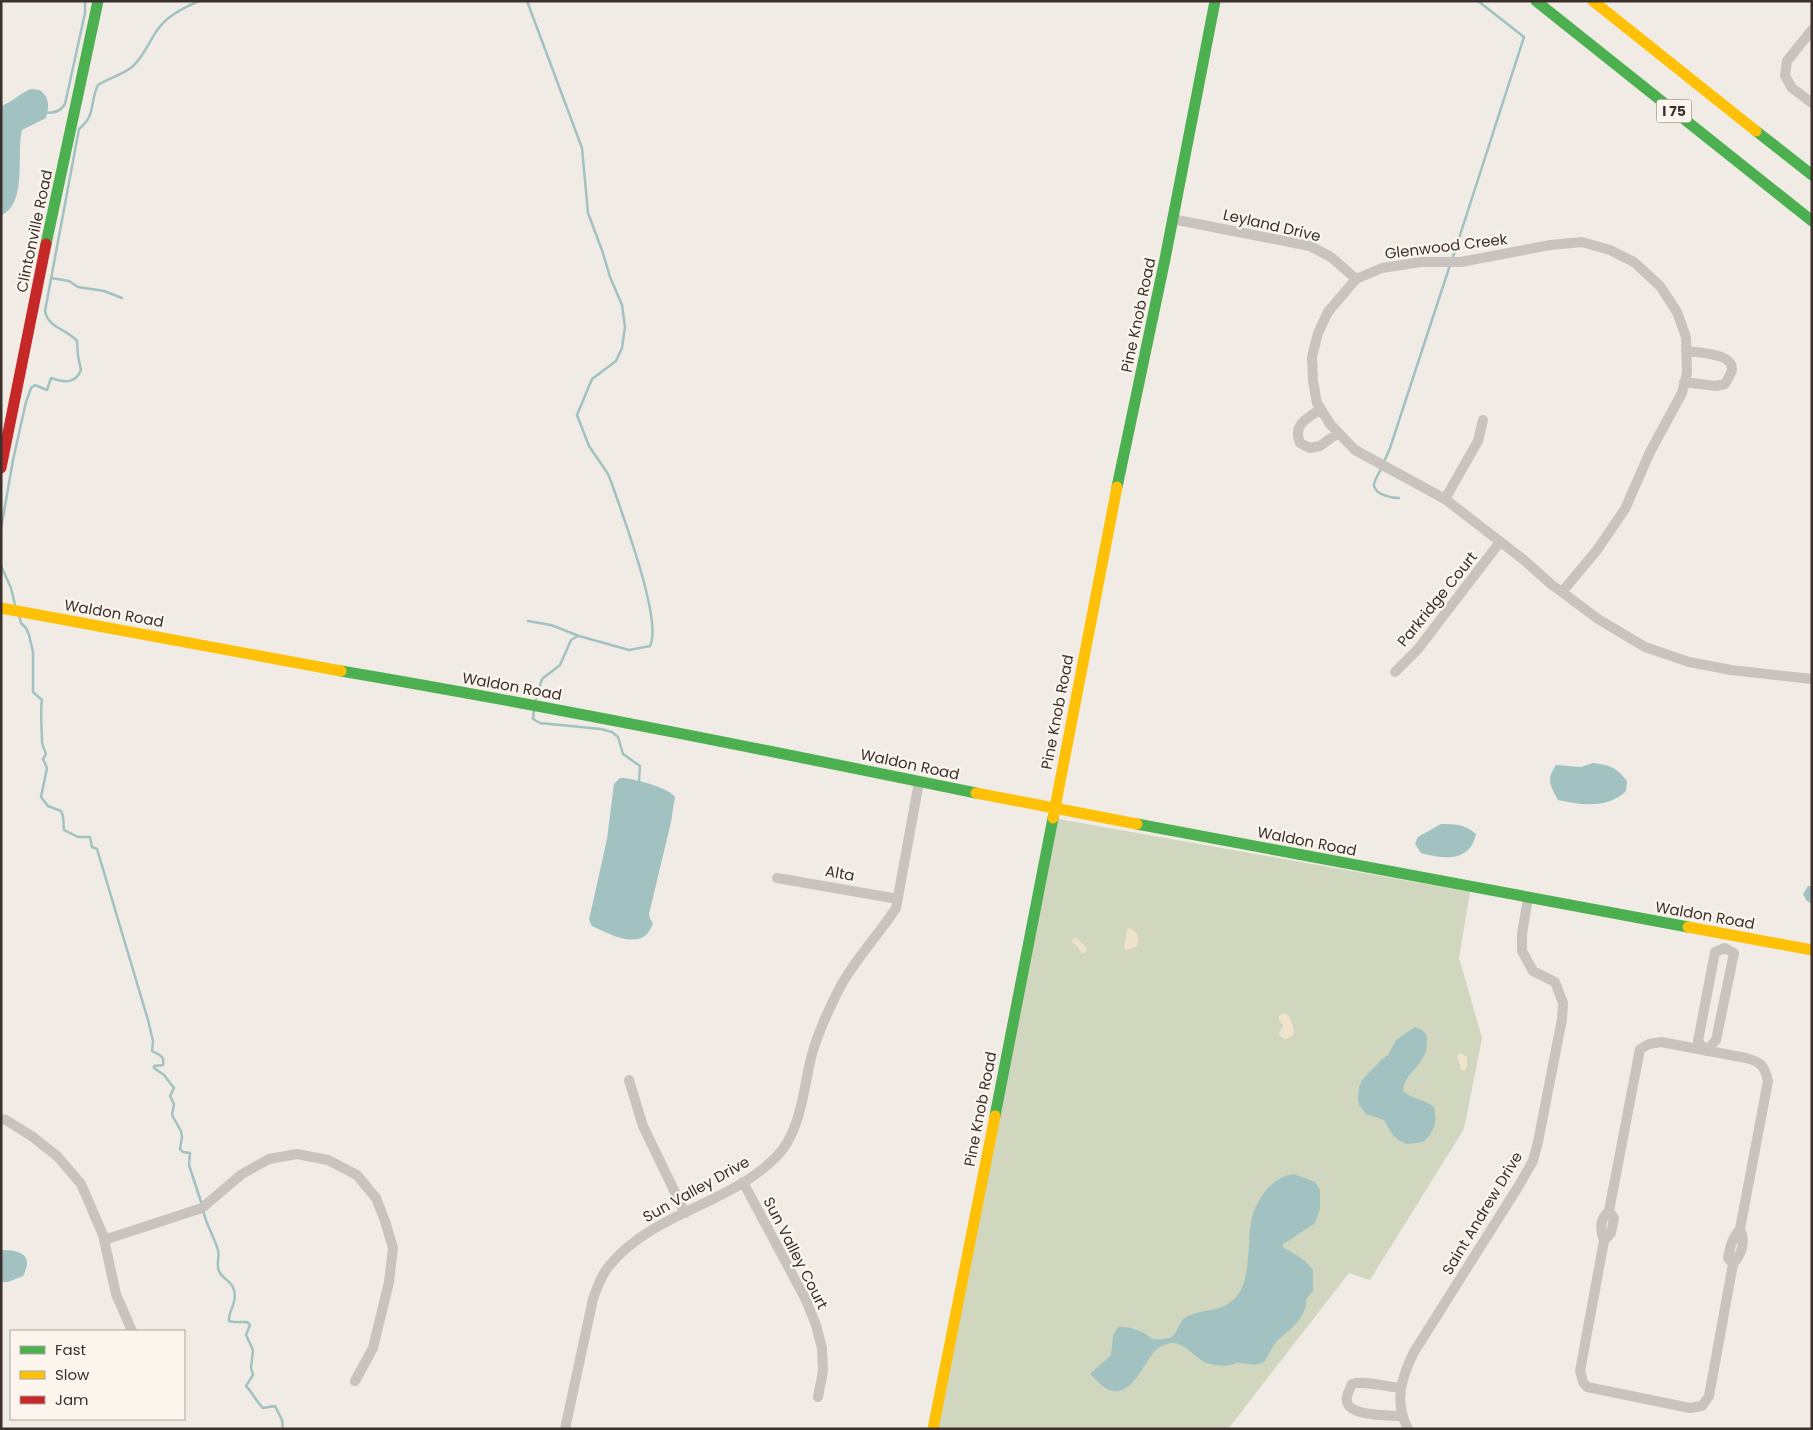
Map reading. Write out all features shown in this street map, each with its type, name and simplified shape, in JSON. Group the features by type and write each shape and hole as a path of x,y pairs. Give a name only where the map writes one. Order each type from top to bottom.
{"main road":[{"name":"Clintonville Road","path":"1,468 48,234 98,1"},
{"name":"Pine Knob Road","path":"933,1429 1104,548 1215,1"},
{"name":"I 75","path":"1536,1 1812,222"},
{"name":"I 75","path":"1594,1 1812,175"},
{"name":"Waldon Road","path":"1,608 142,633 291,663 488,696 678,732 1054,809 1812,950"}],"street":[{"path":"1812,30 1787,61 1785,76 1792,88 1812,103"},
{"name":"Leyland Drive","path":"1172,219 1310,246 1331,257 1356,279"},
{"name":"Glenwood Creek","path":"1562,592 1597,550 1626,509 1650,452 1682,393 1687,373 1686,336 1677,312 1660,286 1634,262 1610,250 1582,242 1550,245 1461,262 1422,262 1382,268 1356,279 1328,312 1318,333 1312,357 1317,403 1330,424 1355,450 1445,498 1562,592 1598,619 1645,647 1689,662 1732,670 1812,679"},
{"path":"1684,382 1716,386 1725,384 1732,371 1730,363 1726,359 1686,351"},
{"path":"1321,409 1303,420 1299,426 1300,443 1310,448 1320,446 1338,433"},
{"path":"1445,498 1478,441 1483,420"},
{"name":"Parkridge Court","path":"1395,672 1418,649 1500,542"},
{"name":"Sun Valley Drive","path":"565,1429 586,1324 598,1284 608,1267 638,1238 757,1174 777,1156 788,1139 800,1108 813,1052 838,991 851,969 896,908 919,782"},
{"name":"Alta","path":"777,878 898,899"},
{"name":"Saint Andrew Drive","path":"1408,1429 1402,1416 1401,1388 1404,1374 1414,1352 1533,1161 1562,1019 1563,1003 1556,982 1533,970 1522,951 1522,934 1528,898"},
{"path":"1725,948 1728,934"},
{"path":"1706,1051 1661,1042 1649,1044 1640,1049 1609,1211 1603,1216 1600,1229 1604,1241 1580,1371 1587,1388 1690,1408 1702,1406 1709,1396 1733,1264 1739,1258 1744,1238 1740,1229 1768,1081 1765,1070 1758,1062 1706,1051 1698,1041 1715,952 1725,948"},
{"path":"1706,1051 1716,1040 1734,953 1725,948"},
{"path":"629,1080 643,1126 685,1213"},
{"path":"1,1119 6,1120 33,1137 58,1157 81,1184 104,1240 116,1294 132,1330"},
{"path":"104,1240 202,1208 242,1174 268,1159 297,1154 328,1160 357,1174 376,1198 393,1248 390,1282 373,1348 355,1382"},
{"name":"Sun Valley Court","path":"743,1182 806,1300 816,1325 822,1348 823,1371 818,1397"},
{"path":"1401,1388 1359,1382 1352,1384 1347,1394 1347,1401 1349,1407 1358,1412 1402,1416"}],"green space":[{"path":"1058,819 1470,892 1459,958 1482,1038 1464,1129 1370,1280 1349,1273 1228,1429 938,1429"}],"sand":[{"path":"1129,928 1136,933 1138,942 1136,947 1126,950 1124,948 1127,929"},
{"path":"1075,937 1087,948 1085,953 1081,953 1072,942"},
{"path":"1284,1013 1289,1016 1294,1029 1293,1035 1286,1039 1281,1037 1279,1033 1283,1026 1279,1016"},
{"path":"1460,1053 1467,1057 1465,1071 1461,1070 1457,1056"}],"water":[{"path":"31,89 40,90 46,96 48,106 46,118 22,130 18,190 15,201 1,215 1,106"},
{"path":"1593,763 1616,770 1627,781 1626,791 1619,797 1603,803 1585,804 1558,800 1550,782 1556,765 1581,767"},
{"path":"620,778 649,784 666,790 675,797 671,822 649,914 653,923 649,932 635,940 608,934 592,926 589,920 607,839 614,784"},
{"path":"1441,824 1464,826 1476,834 1468,850 1454,857 1438,857 1421,853 1415,844 1418,837"},
{"path":"1808,886 1812,886 1812,904 1807,901 1803,894"},
{"path":"1415,1027 1426,1034 1427,1044 1422,1059 1408,1077 1403,1091 1434,1107 1435,1122 1433,1130 1423,1142 1407,1144 1398,1140 1392,1134 1384,1120 1366,1114 1359,1105 1358,1100 1359,1087 1362,1080 1388,1055 1396,1040"},
{"path":"1294,1174 1315,1182 1320,1190 1320,1209 1315,1223 1282,1245 1304,1260 1313,1270 1313,1291 1306,1299 1306,1306 1301,1318 1276,1342 1264,1362 1256,1365 1238,1363 1224,1366 1207,1363 1181,1345 1171,1343 1157,1349 1136,1378 1124,1389 1116,1391 1107,1389 1090,1374 1111,1355 1113,1335 1118,1327 1133,1329 1154,1339 1169,1338 1172,1337 1184,1318 1218,1308 1234,1299 1244,1283 1248,1263 1251,1222 1257,1204 1273,1183 1285,1176"},
{"path":"1,1250 14,1251 24,1255 27,1263 23,1276 8,1282 1,1282"}],"waterway":[{"path":"44,112 56,112 65,104 85,13 85,1"},
{"path":"1,529 13,460 31,388 35,385 47,390 51,378 60,381 72,380 81,370 77,341 54,325 47,317 45,311 79,129 85,124 91,113 98,85 132,67 140,59 162,24 177,12 199,1"},
{"path":"527,1 582,148 588,213 610,277 622,305 625,327 622,348 616,361 592,379 577,415 589,446 608,474 624,518 640,567 651,614 653,633 650,646 629,650 579,636 551,625 528,621"},
{"path":"1452,260 1524,37 1478,1"},
{"path":"1384,462 1450,265"},
{"path":"51,278 69,281 78,287 104,291 122,298"},
{"path":"1382,467 1375,482 1375,489 1385,495 1399,498"},
{"path":"1,566 11,588 15,605"},
{"path":"19,615 21,623 29,635 33,652 33,692 42,700 42,745 46,754 43,759 47,768 41,797 48,806 61,811 64,830 78,837 90,837 92,847 97,849 148,1020 153,1041 152,1051 163,1059 163,1065 154,1066 154,1068 164,1075 174,1088 170,1096 174,1104 172,1115 181,1131 180,1149 183,1152 190,1153 189,1165 202,1205"},
{"path":"536,699 542,679 560,665 571,640 578,636"},
{"path":"534,709 533,719 540,723 601,729 612,732 618,737 623,754 640,766 639,781"},
{"path":"203,1210 218,1250 219,1270 221,1275 232,1285 235,1292 229,1321 247,1322 250,1325 246,1335 253,1350 251,1368 253,1375 246,1386 263,1408 275,1406 282,1420 283,1429"}],"traffic: fast":[{"path":"46,244 98,1"},
{"path":"1117,487 1165,259 1215,1"},
{"path":"1536,1 1812,221"},
{"path":"1756,131 1812,175"},
{"path":"341,671 580,714 976,793"},
{"path":"995,1116 1053,818"},
{"path":"1137,824 1688,927"}],"traffic: slow":[{"path":"1593,1 1756,131"},
{"path":"1053,818 1117,487"},
{"path":"1,608 341,671"},
{"path":"976,793 1137,824"},
{"path":"1688,927 1812,950"},
{"path":"933,1429 995,1116"}],"traffic: jam":[{"path":"1,468 46,244"}]}
